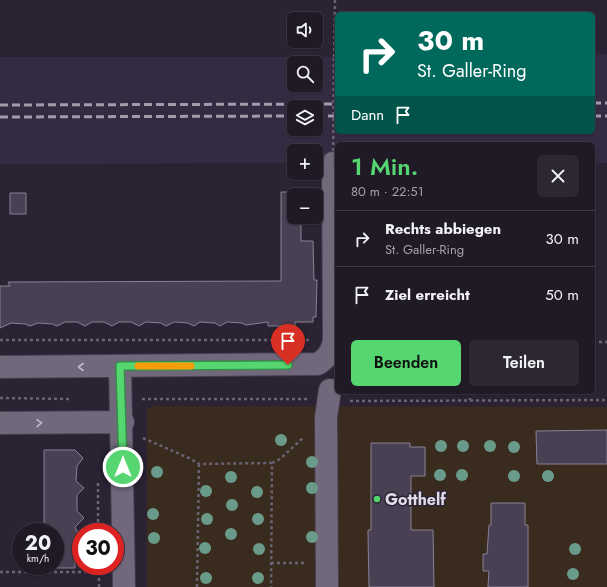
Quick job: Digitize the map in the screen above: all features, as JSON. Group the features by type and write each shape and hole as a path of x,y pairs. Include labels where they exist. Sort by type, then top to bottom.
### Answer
{"street":[{"path":"0,367 318,364 327,358 332,350 334,340 333,163"},
{"path":"120,366 132,399 122,422 124,579"},
{"path":"327,587 326,417 330,390"},
{"path":"0,423 122,422"}],"path":[{"path":"333,163 335,0"},
{"path":"0,340 308,340 312,344 318,364"},
{"path":"595,342 607,342"},
{"path":"132,399 313,399 330,390 336,399 342,401 607,400"},
{"path":"470,394 470,400"},
{"path":"0,398 76,399"},
{"path":"132,399 142,407"},
{"path":"143,431 143,438 199,464 272,462 280,459 326,417"},
{"path":"271,587 272,462"},
{"path":"198,587 199,464"},
{"path":"271,563 326,563"},
{"path":"0,572 72,572"},
{"path":"98,575 99,587"},
{"path":"109,575 124,579"}],"shaded area":[{"path":"607,54 607,163 595,163 595,142 335,142 335,163 323,163 323,144 287,144 287,163 0,164 0,57 287,57 287,92 323,92 323,57 335,57 335,134 595,134 595,55"},
{"name":"Gotthelf","path":"152,406 607,407 607,587 147,587 147,410"}],"building":[{"path":"281,192 287,192 287,224 301,224 301,241 313,241 314,280 317,280 316,317 313,317 313,322 295,322 295,326 268,326 268,322 246,325 242,323 227,322 220,326 215,323 200,322 194,326 188,323 174,322 166,326 161,323 146,322 139,326 131,322 119,322 112,326 104,322 92,322 85,326 77,322 65,322 57,326 38,323 30,326 11,323 0,328 0,286 10,286 8,282 281,281"},
{"path":"10,193 26,193 26,214 10,214"},
{"path":"607,430 607,464 537,464 536,431"},
{"path":"371,443 410,443 410,447 425,447 425,476 411,476 411,530 433,530 434,587 369,587 368,530 371,530"},
{"path":"44,450 75,450 83,458 77,466 76,481 84,488 77,495 77,511 84,518 79,523 72,523 72,568 64,568 64,523 44,523"},
{"path":"491,503 525,503 525,525 528,525 528,587 488,587 489,571 483,571 483,554 487,554 489,525 491,525"}],"railway":[{"path":"595,103 607,103"},
{"path":"0,105 335,104"},
{"path":"0,117 287,116"},
{"path":"323,116 335,116"},
{"path":"595,116 607,116"}],"slow traffic":[{"path":"138,366 191,366"}],"place":[{"name":"Gotthelf","path":"377,499"}],"route":[{"path":"123,467 120,366 288,365"}]}
